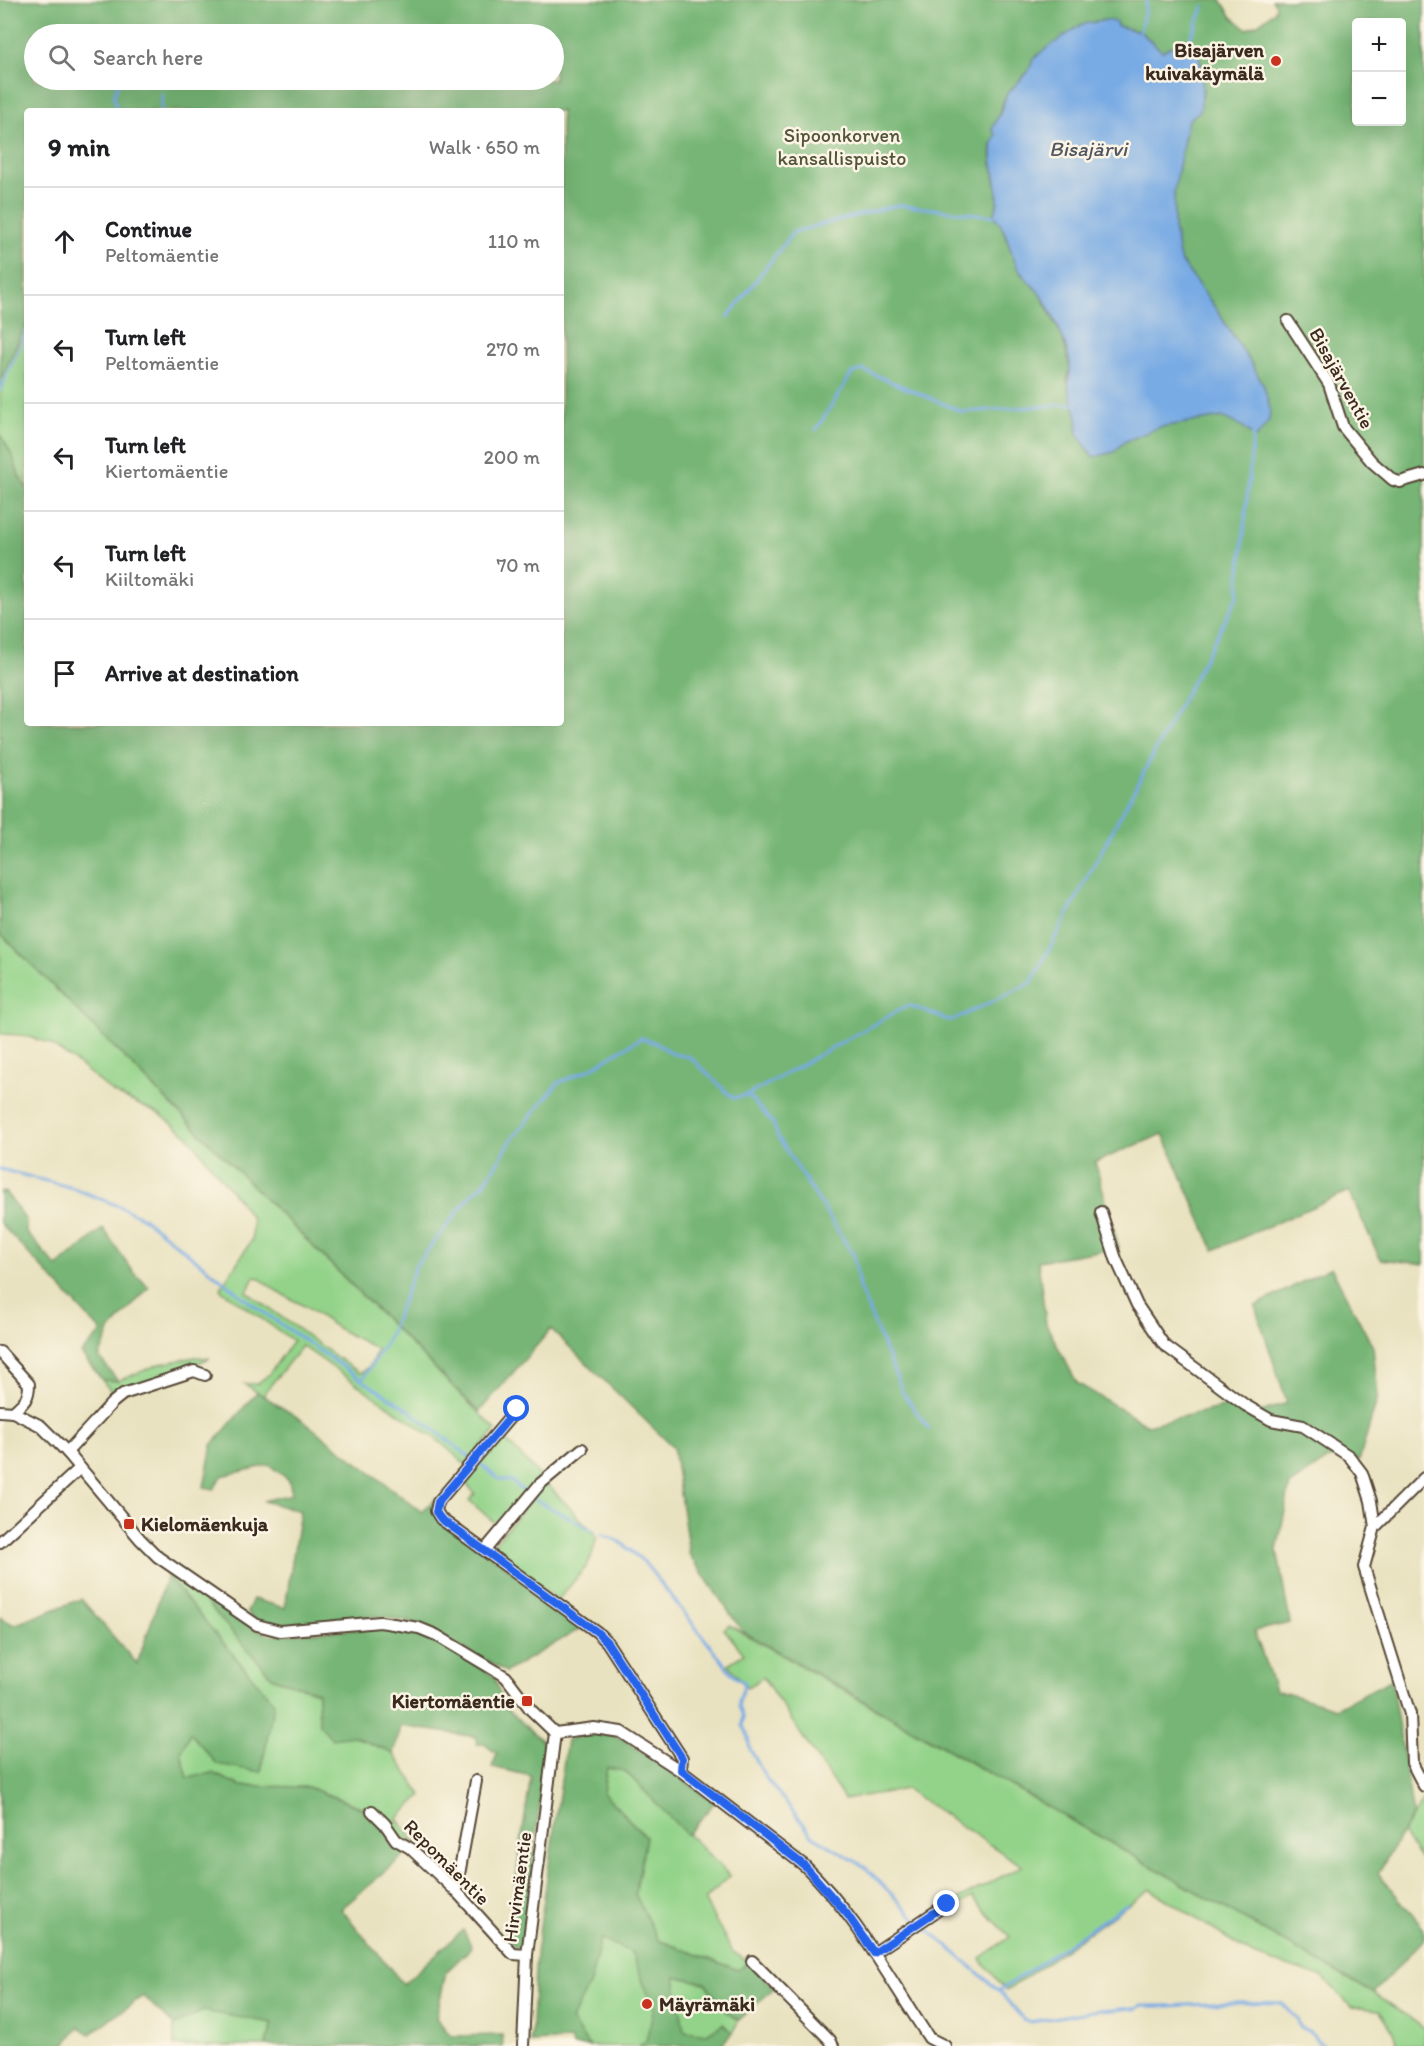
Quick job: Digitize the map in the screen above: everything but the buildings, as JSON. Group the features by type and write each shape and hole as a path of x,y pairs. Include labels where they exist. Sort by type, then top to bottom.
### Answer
{"street":[{"name":"Bisajärventie","path":"1288,321 1329,384 1343,427 1372,462 1394,480 1400,482 1424,475"},
{"path":"1101,1212 1116,1259 1137,1305 1164,1345 1245,1405 1271,1420 1303,1426 1348,1456 1362,1473 1371,1501 1375,1527 1364,1566 1410,1714 1412,1763 1424,1786"},
{"path":"0,1352 29,1384 29,1394 24,1403 13,1412"},
{"path":"66,1452 123,1394 194,1371 205,1375"},
{"path":"517,1409 438,1502 436,1512 441,1519 597,1632 607,1642 682,1758 681,1770"},
{"path":"0,1411 13,1412 41,1426 158,1557 257,1625 280,1631 380,1622 419,1628 436,1635 506,1677 531,1710 555,1733 594,1728 621,1732 681,1770 805,1866 847,1914 929,2038 945,2046"},
{"path":"485,1550 540,1484 582,1449"},
{"path":"0,1542 80,1468"},
{"path":"1375,1527 1424,1478"},
{"name":"Hirvimäentie","path":"523,2046 526,1955 555,1733"},
{"path":"456,1891 476,1781"},
{"name":"Repomäentie","path":"372,1811 396,1840 410,1848 456,1891 513,1954 526,1955"},
{"path":"874,1953 947,1904"},
{"path":"752,1961 830,2040 833,2046"}],"green space":[{"name":"Sipoonkorven kansallispuisto","path":"0,0 1221,0 1232,17 1247,29 1275,11 1276,5 1272,0 1424,0 1424,1264 1380,1259 1349,1191 1214,1250 1163,1134 1095,1162 1119,1248 1038,1261 1046,1324 1077,1383 1147,1425 1232,1405 1261,1412 1287,1403 1255,1306 1331,1267 1373,1347 1378,1396 1359,1461 1339,1452 1290,1485 1277,1550 1290,1623 1254,1631 1275,1690 1336,1708 1391,1680 1413,1815 1378,1873 1424,1929 1424,1939 1373,1993 742,1631 689,1554 673,1447 551,1329 479,1412 0,933 0,434 24,484 24,726 564,726 564,108 24,108 24,329 0,381","holes":["1107,20 1117,26 1141,32 1162,51 1169,47 1202,63 1203,96 1188,120 1174,192 1174,228 1180,260 1216,309 1264,386 1256,437 1242,426 1222,417 1160,427 1123,442 1114,452 1077,435 1078,415 1067,379 1070,368 1062,336 1037,288 1022,275 1000,222 994,216 997,195 991,154 996,135 994,127 1006,95 1028,72 1040,53 1095,21"]},
{"path":"24,329 24,484 0,434 0,381"},
{"path":"0,933 496,1430 466,1465 440,1442 302,1346 265,1392 264,1397 245,1384 258,1384 269,1374 293,1341 220,1289 252,1240 252,1219 188,1136 161,1115 114,1093 49,1043 22,1035 0,1034","holes":["254,1277 342,1331 377,1349 369,1366 360,1373 247,1292"]},
{"path":"0,1191 6,1193 26,1220 26,1232 57,1267 103,1228 134,1273 149,1287 111,1329 99,1357 118,1381 102,1380 81,1353 102,1332 0,1223"},
{"path":"195,1357 210,1358 115,1396 102,1380 118,1381 160,1364"},
{"path":"257,1392 302,1420 422,1512 435,1499 433,1512 585,1626 506,1672 419,1624 377,1616 285,1626 269,1625 255,1619 247,1612 253,1599 285,1608 300,1511 263,1501 292,1494 289,1480 269,1465 222,1476 214,1489 204,1487 212,1445"},
{"path":"501,1435 542,1478 499,1527 469,1500 475,1494 462,1478"},
{"path":"547,1484 597,1536 586,1567 558,1600 490,1549"},
{"path":"167,1576 191,1585 273,1678 318,1692 319,1724 354,1736 394,1754 422,1795 397,1819 418,1845 399,1836 372,1811 308,1787 241,1786 212,1773 188,1779 181,1753 190,1732 274,1703"},
{"path":"167,1576 274,1703 261,1772 217,1764 190,1733 181,1753 188,1778 212,1773 241,1786 308,1787 371,1812 408,1852 341,1909 403,1984 463,1930 472,1947 446,1972 436,2018 451,2036 502,2035 503,2046 268,2046 266,2044 273,2023 203,2011 174,2025 143,1996 90,2034 79,2027 63,2046 0,2046 0,1617 14,1625 81,1599 137,1664"},
{"path":"191,1585 255,1629 272,1635 380,1628 424,1635 458,1651 494,1677 504,1706 541,1740 546,1750 523,1947 515,1947 507,1938 531,1776 492,1767 497,1754 484,1744 477,1744 477,1737 401,1726 394,1754 354,1736 332,1739 319,1724 318,1692 273,1678"},
{"path":"729,1625 1373,1993 1424,2028 1424,2046 1397,2044 1393,2031 1379,2010 1351,2007 1324,1978 1253,1955 1150,1889 1006,1991 980,1958 1010,1937 972,1897 962,1904 957,1900 1022,1866 906,1789 844,1799 763,1677 747,1688 728,1664 744,1654 724,1629"},
{"path":"591,1733 621,1738 715,1802 687,1835 625,1771 607,1768 603,1793 646,1837 635,1894 658,1940 738,1970 749,1962 774,1988 739,2020 727,2013 705,1983 675,1976 684,2031 707,2034 723,2024 732,2033 720,2046 639,2046 646,2041 654,2009 631,1952 601,1939 590,1983 571,2020 589,2046 573,2046 570,2040 531,2042 536,1954 567,1740"},
{"path":"607,1767 625,1771 730,1876 704,1900 733,1952 749,1962 739,1970 658,1940 635,1894 646,1837 603,1793"},
{"path":"1424,1800 1424,1864 1402,1833"},
{"path":"600,1939 631,1952 654,2009 646,2041 639,2046 589,2046 571,2021 590,1983"},
{"path":"674,1976 705,1983 727,2013 739,2020 732,2033 723,2024 707,2034 684,2031"},
{"path":"203,2011 273,2023 266,2044 268,2046 174,2046 174,2025"}],"water":[{"name":"Bisajärvi","path":"1107,20 1116,22 1117,26 1140,32 1162,51 1183,43 1197,47 1202,79 1200,111 1188,120 1174,192 1174,228 1180,260 1216,309 1264,386 1270,409 1269,421 1256,438 1242,426 1222,417 1160,427 1124,442 1114,452 1094,457 1077,435 1077,417 1068,387 1069,360 1060,332 1043,298 1020,271 1002,227 994,216 998,195 992,154 996,135 992,129 1006,95 1028,72 1033,60 1040,53 1082,24"}],"waterway":[{"path":"1140,32 1147,0"},
{"path":"1189,41 1204,6"},
{"path":"116,90 114,97 116,108"},
{"path":"161,108 162,95"},
{"path":"728,317 793,232 898,205 994,216"},
{"path":"0,390 24,337"},
{"path":"816,430 852,373 863,370 963,412 1074,404"},
{"path":"362,1380 389,1337 416,1265 470,1196 484,1184 512,1139 558,1083 588,1070 641,1038 656,1043 673,1054 690,1057 733,1098 748,1095 908,1005 951,1021 1031,983 1238,596 1253,435"},
{"path":"748,1095 773,1123 778,1137 854,1256 859,1287 903,1393 929,1429"},
{"path":"0,1169 73,1188 143,1218 256,1307 408,1409 471,1458"},
{"path":"480,1464 499,1479 511,1481 526,1493"},
{"path":"534,1499 594,1531"},
{"path":"602,1534 620,1542 644,1562 734,1676 745,1683 739,1707 743,1716 742,1726 747,1733 750,1749 766,1778 813,1836 865,1867 917,1920"},
{"path":"999,1991 1127,1904"},
{"path":"922,1924 999,1991 1023,2019 1031,2022 1099,2010 1136,2009 1141,2006 1282,2003 1297,2019 1300,2027 1308,2031 1324,2046"}],"place":[{"name":"Bisajärven kuivakäymälä","path":"1276,61"},
{"name":"Kielomäenkuja","path":"129,1524"},
{"name":"Kiertomäentie","path":"527,1701"},
{"name":"Mäyrämäki","path":"647,2004"}],"route":[{"path":"517,1409 438,1502 436,1512 441,1519 597,1632 607,1642 682,1758 681,1770 805,1866 847,1914 874,1953 947,1904"}]}
